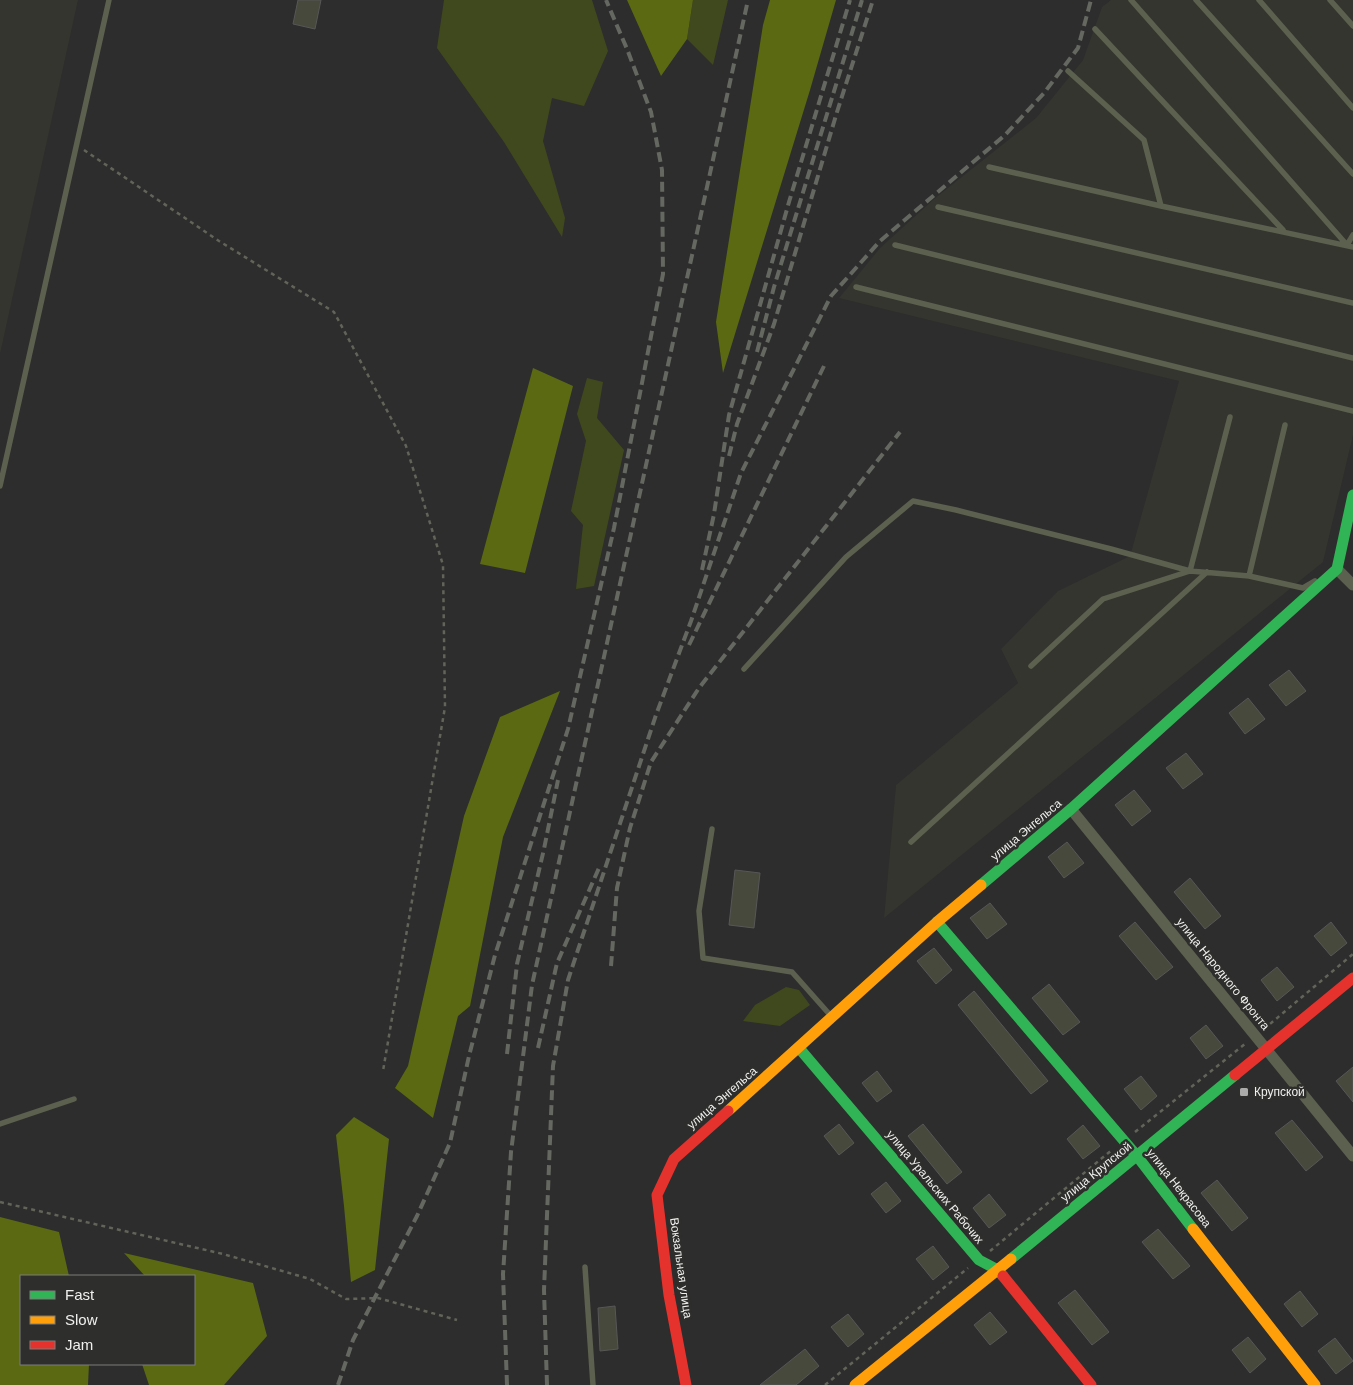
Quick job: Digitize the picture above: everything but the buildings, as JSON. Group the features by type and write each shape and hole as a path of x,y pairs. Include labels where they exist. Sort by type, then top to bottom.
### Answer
{"street":[{"path":"1353,495 1337,569 1353,585"},
{"name":"улица Энгельса","path":"674,1159 937,922 1071,809 1337,569"},
{"name":"улица Народного Фронта","path":"1071,809 1353,1156"},
{"name":"улица Некрасова","path":"937,922 1137,1156 1316,1385"},
{"name":"улица Крупской","path":"855,1385 1353,978"},
{"name":"улица Уральских Рабочих","path":"799,1048 979,1260 998,1270 1092,1385"},
{"name":"Вокзальная улица","path":"674,1159 657,1195 669,1295 686,1385"}],"lane":[{"path":"0,486 109,0"},
{"path":"1131,0 1350,246"},
{"path":"1196,0 1353,174"},
{"path":"1259,0 1353,108"},
{"path":"1330,0 1353,26"},
{"path":"1095,29 1283,231"},
{"path":"1068,71 1144,140 1161,206"},
{"path":"989,167 1350,246"},
{"path":"938,207 1353,303"},
{"path":"1350,246 1353,235"},
{"path":"895,245 1353,358"},
{"path":"856,286 1353,411"},
{"path":"1190,571 1230,416"},
{"path":"1249,576 1285,425"},
{"path":"744,669 846,558 913,501 1111,549 1190,571 1249,576 1303,588 1337,569"},
{"path":"1031,666 1103,598 1190,571"},
{"path":"911,842 1207,572"},
{"path":"712,829 699,910 703,958 792,972 832,1018"},
{"path":"0,1124 74,1099"},
{"path":"585,1267 593,1385"}],"path":[{"path":"77,145 219,241 334,312 406,446 443,565 445,707 383,1071"},
{"path":"825,1385 1123,1141 1256,1036 1353,954"},
{"path":"0,1202 224,1254 310,1279 346,1299 378,1298 457,1320"}],"shaded area":[{"path":"0,0 78,0 0,354"},
{"path":"1111,0 1353,0 1353,435 1323,562 884,918 896,785 1018,683 1001,649 1058,591 1130,556 1179,381 839,298 880,248 934,199 1036,118 1083,60 1102,7"}],"green space":[{"path":"444,0 592,0 608,51 584,106 552,98 543,141 565,218 562,237 504,142 437,48"},
{"path":"627,0 693,0 687,39 661,76"},
{"path":"693,0 728,0 713,65 687,39"},
{"path":"770,0 836,0 723,373 716,322 763,25"},
{"path":"533,368 573,386 525,573 480,564"},
{"path":"587,378 603,382 597,418 624,450 594,586 576,589 583,525 571,511 586,441 577,414"},
{"path":"560,691 503,837 470,1006 458,1016 433,1118 395,1088 408,1066 464,816 500,717"},
{"path":"786,987 799,990 810,1005 780,1026 743,1021 755,1005"},
{"path":"354,1117 389,1139 375,1270 351,1282 336,1135"},
{"path":"0,1217 59,1232 69,1275 20,1275 20,1365 89,1365 88,1385 0,1385"},
{"path":"124,1253 253,1283 267,1336 224,1385 149,1385 142,1365 195,1365 195,1275 144,1275"}],"railway":[{"path":"338,1385 353,1340 417,1216 450,1143 469,1056 495,955 568,729 614,528 663,274 662,170 651,112 606,0"},
{"path":"507,1385 503,1274 511,1152 532,985 748,0"},
{"path":"702,570 714,514 729,415 789,202 850,0"},
{"path":"757,352 774,287 862,0"},
{"path":"729,456 737,424 774,324 837,112 873,0"},
{"path":"547,1385 544,1290 553,1066 568,980 656,715 691,621 741,473 831,296 880,241 1005,135 1044,93 1078,48 1091,0"},
{"path":"689,645 824,366"},
{"path":"611,966 617,888 630,828 651,762 699,688 900,432"},
{"path":"507,1054 517,964 558,780"},
{"path":"538,1048 557,963 599,868"}],"traffic: fast":[{"path":"981,885 1071,809 1337,569 1353,495"},
{"path":"937,922 1137,1156 1193,1229"},
{"path":"799,1048 979,1260 998,1270 1003,1276"},
{"path":"1011,1259 1235,1075"}],"traffic: slow":[{"path":"728,1111 937,922 981,885"},
{"path":"1193,1229 1315,1385"},
{"path":"855,1385 1011,1259"}],"traffic: jam":[{"path":"1235,1075 1353,978"},
{"path":"686,1385 669,1295 657,1195 674,1159 728,1111"},
{"path":"1003,1276 1091,1385"}],"place":[{"name":"Крупской","path":"1244,1092"}]}
